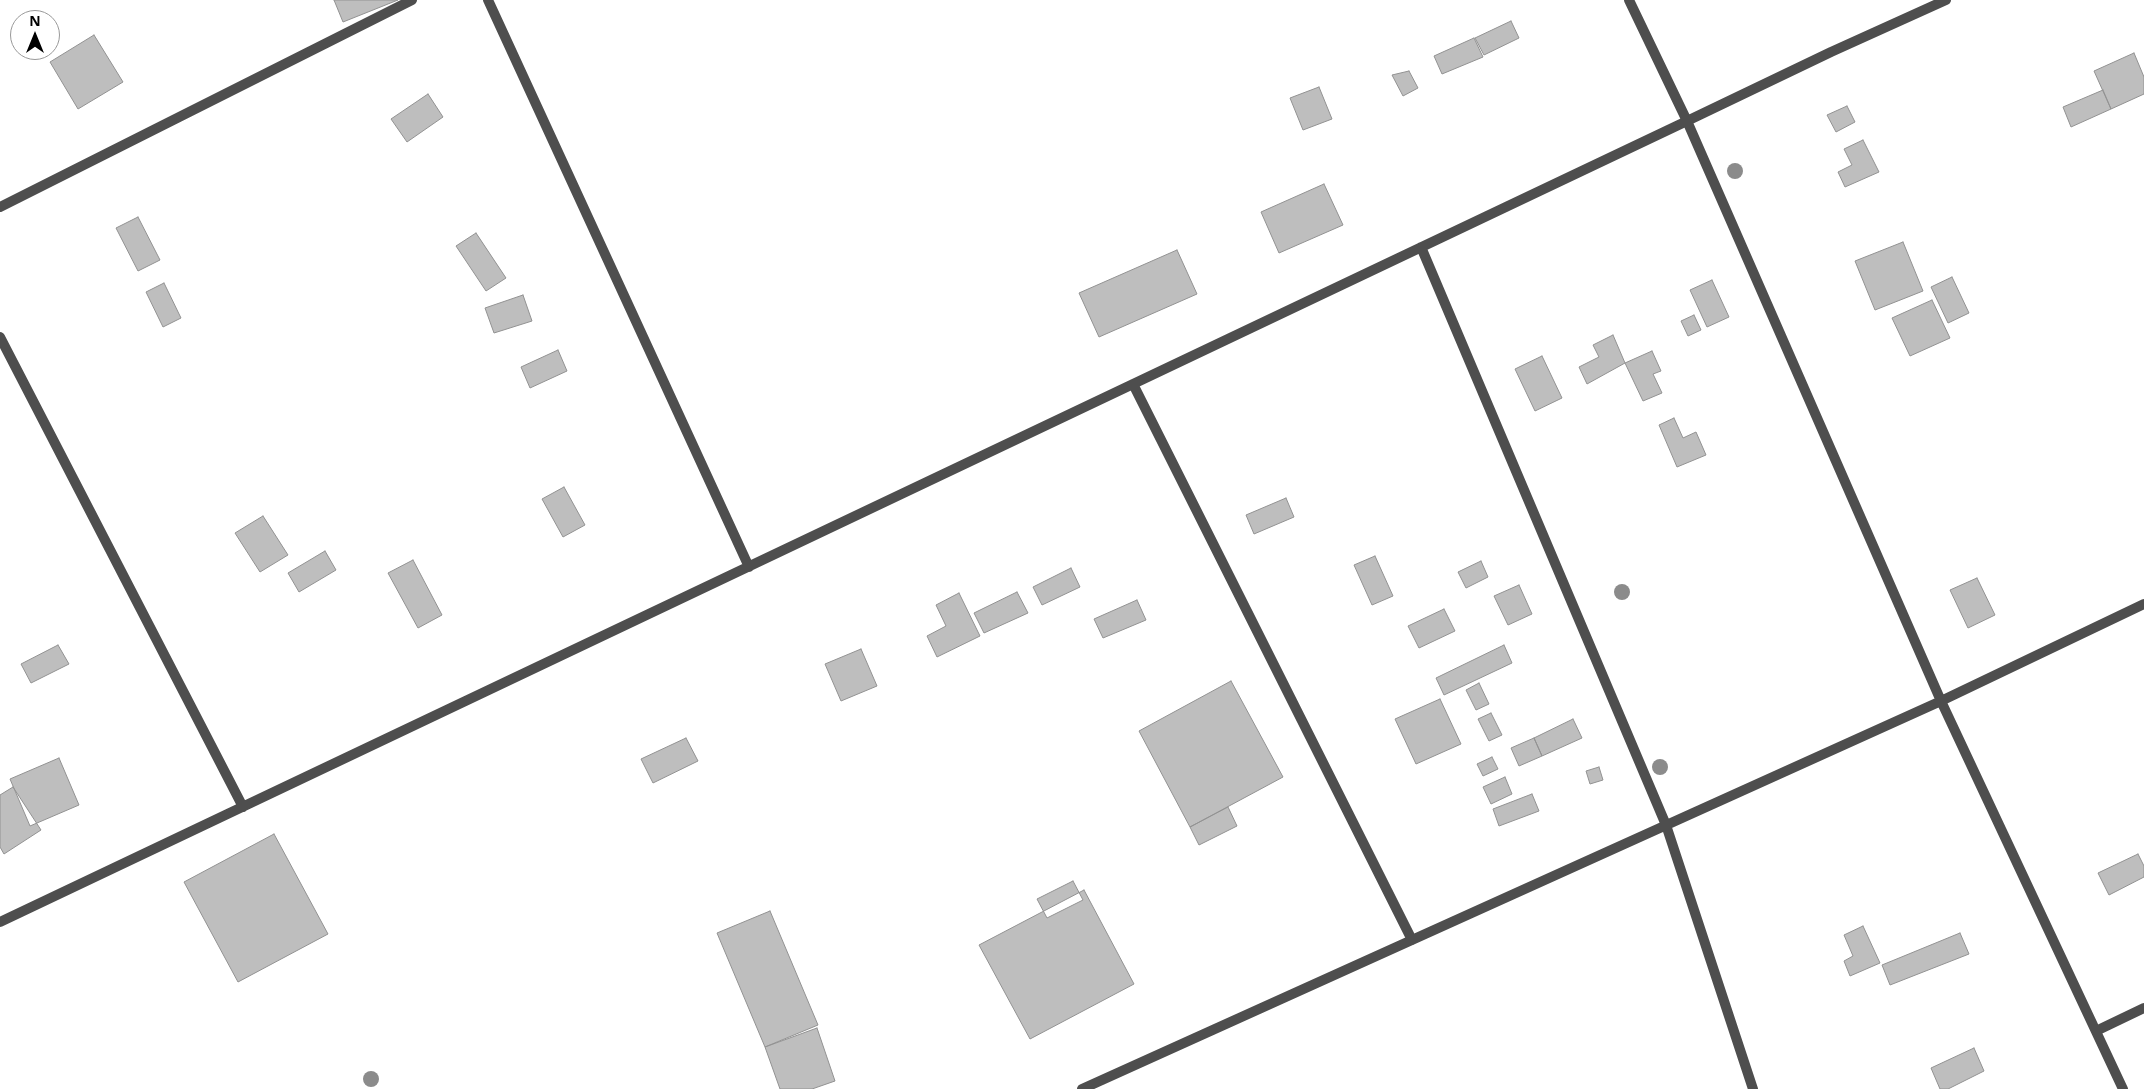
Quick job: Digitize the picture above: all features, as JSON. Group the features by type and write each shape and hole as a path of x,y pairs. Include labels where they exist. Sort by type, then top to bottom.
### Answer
{"street":[{"path":"0,207 412,0"},
{"path":"488,0 749,567"},
{"path":"1629,0 1686,121 1941,701 2123,1089"},
{"path":"0,922 1831,52 1946,0"},
{"path":"1421,247 1666,825 1752,1089"},
{"path":"0,337 243,807"},
{"path":"1133,384 1412,940"},
{"path":"1082,1089 1941,701 2144,604"},
{"path":"2096,1031 2144,1008"}],"building":[{"path":"334,0 398,0 343,22"},
{"path":"1511,21 1519,38 1484,55 1475,38"},
{"path":"94,35 123,82 78,109 50,62 60,60 60,56"},
{"path":"1474,38 1483,57 1442,74 1434,56"},
{"path":"2134,53 2144,77 2144,94 2111,109 2094,71"},
{"path":"1409,71 1418,88 1403,96 1392,75"},
{"path":"1319,87 1332,119 1303,130 1290,98"},
{"path":"2103,90 2111,109 2071,127 2063,107"},
{"path":"428,94 443,117 407,142 391,119"},
{"path":"1847,106 1855,122 1836,132 1827,115"},
{"path":"1863,140 1879,172 1845,187 1838,172 1852,165 1844,149"},
{"path":"1324,184 1343,225 1279,253 1261,212"},
{"path":"138,217 160,260 138,271 116,228"},
{"path":"476,233 506,278 486,291 456,246"},
{"path":"1903,242 1923,291 1875,310 1855,261"},
{"path":"1177,250 1197,294 1099,337 1079,293"},
{"path":"1952,277 1969,313 1948,323 1931,287"},
{"path":"1712,280 1729,317 1707,327 1690,290"},
{"path":"164,283 181,318 163,327 146,292"},
{"path":"523,295 532,321 494,333 485,308"},
{"path":"1932,300 1950,338 1910,356 1892,318"},
{"path":"1694,315 1701,330 1688,336 1681,321"},
{"path":"1613,335 1625,363 1587,384 1579,367 1599,357 1593,345"},
{"path":"558,350 567,371 530,388 521,367"},
{"path":"1652,351 1661,371 1653,374 1662,393 1643,401 1625,363"},
{"path":"1542,356 1562,398 1535,411 1515,369"},
{"path":"1674,418 1683,438 1696,432 1706,455 1677,467 1659,425"},
{"path":"564,487 585,525 563,537 542,499"},
{"path":"1286,498 1294,517 1254,534 1246,515"},
{"path":"263,516 288,555 260,572 235,533"},
{"path":"325,551 336,570 299,592 288,573"},
{"path":"1375,556 1393,596 1372,605 1354,565"},
{"path":"413,560 442,615 418,628 388,573"},
{"path":"1481,561 1488,577 1466,588 1458,572"},
{"path":"1071,568 1080,587 1042,605 1033,587"},
{"path":"1977,578 1995,615 1968,628 1950,590"},
{"path":"1519,585 1532,614 1508,625 1494,596"},
{"path":"1017,592 1028,613 984,633 974,613"},
{"path":"959,593 980,636 937,657 927,636 946,626 936,605"},
{"path":"1137,600 1146,620 1103,638 1094,619"},
{"path":"1444,609 1455,631 1419,648 1408,626"},
{"path":"58,645 69,664 31,683 21,664"},
{"path":"1504,645 1512,663 1444,695 1436,678"},
{"path":"861,649 877,686 841,701 825,664"},
{"path":"1231,681 1283,777 1190,827 1139,731"},
{"path":"1479,683 1489,704 1476,710 1466,690"},
{"path":"1440,699 1461,744 1416,764 1395,719"},
{"path":"1491,713 1502,735 1489,741 1478,719"},
{"path":"1573,719 1582,738 1542,756 1534,738"},
{"path":"686,738 698,761 653,783 641,759"},
{"path":"1534,738 1542,756 1519,766 1511,748"},
{"path":"1492,757 1498,769 1483,776 1477,764"},
{"path":"59,758 79,805 30,826 10,779"},
{"path":"1599,767 1603,780 1590,784 1586,771"},
{"path":"1505,777 1512,794 1491,804 1483,787"},
{"path":"13,787 41,830 4,854 0,847 0,795"},
{"path":"1532,794 1539,811 1499,826 1493,809"},
{"path":"1228,807 1237,826 1199,845 1190,827"},
{"path":"274,834 328,934 238,982 184,882"},
{"path":"2138,854 2144,866 2144,877 2109,895 2098,873"},
{"path":"1073,881 1083,900 1047,918 1037,899"},
{"path":"1084,890 1134,984 1030,1039 979,945"},
{"path":"770,911 818,1025 765,1047 717,933"},
{"path":"1863,926 1880,963 1850,976 1844,961 1853,956 1844,935"},
{"path":"1960,933 1969,954 1890,985 1882,965"},
{"path":"817,1028 835,1081 812,1089 780,1089 765,1047"},
{"path":"1974,1048 1984,1071 1948,1089 1940,1089 1931,1068"}]}
